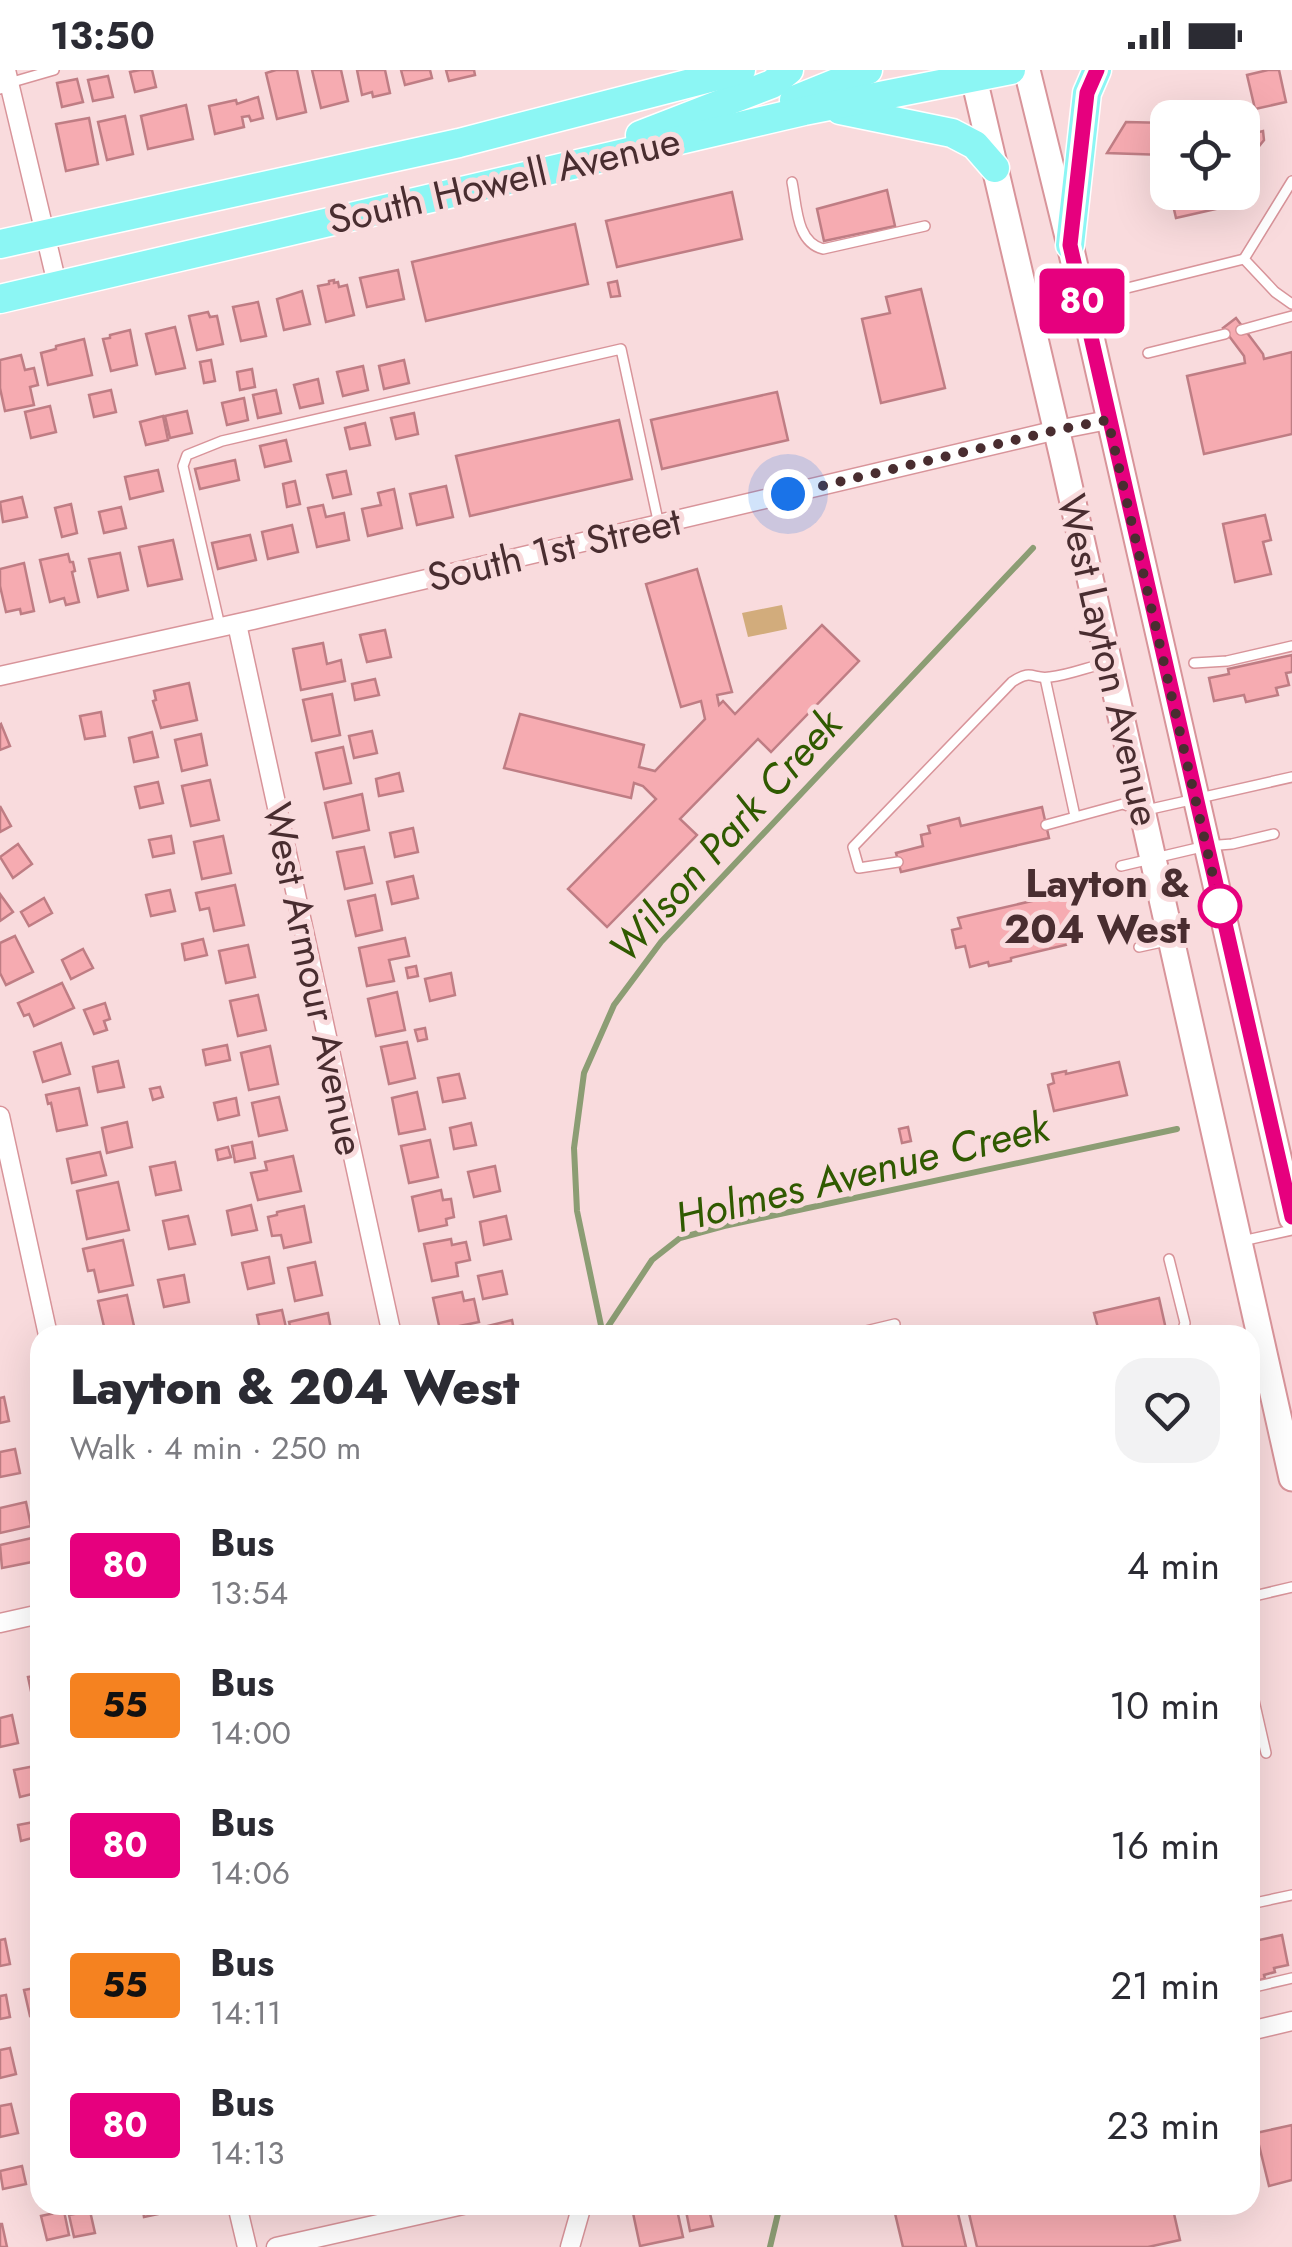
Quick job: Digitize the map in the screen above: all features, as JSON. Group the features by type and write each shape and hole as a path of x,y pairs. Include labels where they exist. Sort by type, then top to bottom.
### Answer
{"main road":[{"name":"South Howell Avenue","path":"0,244 459,143 740,70"},
{"path":"569,166 772,84 789,70"},
{"path":"718,131 868,70"},
{"name":"South Howell Avenue","path":"0,299 718,131 973,74 1010,70"},
{"name":"West Layton Avenue","path":"1027,70 1292,1218"},
{"path":"1070,245 1087,93 1097,70"},
{"name":"West Layton Avenue","path":"973,74 1258,1325"},
{"path":"824,107 952,133 975,146 994,168"},
{"path":"459,143 469,188"},
{"name":"West Layton Avenue","path":"1260,1336 1292,1478"}],"street":[{"path":"5,80 57,284"},
{"name":"South 1st Street","path":"0,676 1108,420"},
{"name":"West Armour Avenue","path":"228,625 390,1325"},
{"path":"0,1116 46,1325"},
{"path":"0,1623 30,1616"},
{"path":"1260,2028 1292,2021"},
{"path":"239,2215 246,2247"},
{"path":"276,2247 418,2215"},
{"path":"570,2247 579,2215"}],"lane":[{"path":"5,80 54,70"},
{"path":"1082,300 1244,260 1292,181"},
{"path":"792,182 804,236 811,246 823,249 925,226"},
{"path":"1244,260 1274,292 1292,304"},
{"path":"1240,330 1292,316"},
{"path":"1148,353 1225,334"},
{"path":"228,625 183,466 187,455 222,441 622,349 659,525"},
{"path":"1194,662 1227,660 1292,646"},
{"path":"898,862 859,868 853,847 1012,682 1023,674 1045,678 1109,662"},
{"path":"1045,678 1075,816"},
{"path":"1046,825 1123,804 1142,812 1292,777"},
{"path":"1121,866 1274,834"},
{"path":"1140,947 1171,940"},
{"path":"1239,1242 1292,1230"},
{"path":"1169,1258 1185,1325"},
{"path":"890,1325 894,1324"},
{"path":"1260,1595 1292,1587"},
{"path":"1260,1727 1266,1753"},
{"path":"1260,1902 1292,1895"},
{"path":"1260,1986 1292,1978"}],"shaded area":[{"path":"782,605 787,629 748,637 742,613"}],"building":[{"path":"152,70 156,87 135,92 130,72"},
{"path":"297,70 306,112 277,119 266,73"},
{"path":"312,70 341,70 348,101 321,108"},
{"path":"357,70 385,70 390,93 362,95"},
{"path":"401,70 430,70 432,78 405,85"},
{"path":"446,70 474,70 475,75 449,81"},
{"path":"1279,70 1286,102 1260,108 1260,100 1253,100 1247,75"},
{"path":"108,76 113,97 93,101 88,80"},
{"path":"77,79 83,102 62,107 57,83"},
{"path":"258,97 263,118 251,121 249,116 242,117 244,127 215,134 209,106 236,100 237,104"},
{"path":"186,105 193,139 148,149 141,116"},
{"path":"125,116 133,154 107,160 98,122"},
{"path":"89,118 98,164 66,171 56,124"},
{"path":"1126,122 1150,123 1150,154 1107,153"},
{"path":"887,190 895,226 824,241 817,209"},
{"path":"732,192 742,239 617,267 606,221"},
{"path":"1174,210 1211,210 1176,218"},
{"path":"575,224 588,284 426,321 412,262"},
{"path":"398,270 404,299 367,307 360,278"},
{"path":"334,280 339,287 347,285 354,315 326,322 318,286"},
{"path":"617,281 620,296 611,297 608,283"},
{"path":"921,289 945,388 881,403 862,319 890,313 886,297"},
{"path":"302,291 310,324 284,330 277,299"},
{"path":"258,302 266,336 241,341 233,307"},
{"path":"208,312 210,317 217,316 223,344 197,350 189,316"},
{"path":"1236,318 1264,359 1292,352 1292,434 1204,454 1187,376 1245,363 1223,328"},
{"path":"175,327 185,368 156,374 146,334"},
{"path":"130,330 137,365 111,371 103,339"},
{"path":"84,339 92,375 48,385 41,353"},
{"path":"21,355 25,370 34,368 38,385 30,387 34,405 5,411 0,360"},
{"path":"211,360 215,381 204,383 200,362"},
{"path":"404,360 409,383 384,389 379,366"},
{"path":"363,366 368,390 343,396 337,372"},
{"path":"252,369 255,387 240,390 237,372"},
{"path":"318,379 323,403 300,408 294,385"},
{"path":"111,390 116,412 94,417 89,395"},
{"path":"276,390 281,413 258,418 253,395"},
{"path":"777,392 788,440 662,469 651,420"},
{"path":"244,398 248,420 227,425 222,403"},
{"path":"50,406 56,432 31,438 25,412"},
{"path":"187,411 192,433 170,438 165,416"},
{"path":"414,413 418,434 396,439 391,418"},
{"path":"163,416 168,440 146,445 140,422"},
{"path":"619,420 632,479 470,516 456,456"},
{"path":"365,423 370,445 350,449 345,428"},
{"path":"286,440 291,461 265,467 260,446"},
{"path":"235,460 239,480 200,489 195,469"},
{"path":"158,470 163,491 130,499 125,477"},
{"path":"346,471 351,494 333,498 327,475"},
{"path":"295,481 300,504 287,507 283,484"},
{"path":"446,486 453,517 417,525 410,494"},
{"path":"394,489 402,528 368,536 362,509 381,505 378,493"},
{"path":"22,497 27,517 3,522 0,502"},
{"path":"71,504 77,533 62,537 55,508"},
{"path":"323,505 326,517 344,513 349,540 317,547 308,508"},
{"path":"121,507 126,528 104,533 99,512"},
{"path":"1265,515 1271,540 1263,542 1271,574 1235,582 1223,524"},
{"path":"292,525 298,552 268,559 262,532"},
{"path":"250,535 256,560 218,569 212,543"},
{"path":"173,540 182,579 148,586 139,547"},
{"path":"120,553 128,590 98,597 89,559"},
{"path":"68,554 73,562 79,602 66,605 64,598 50,602 40,560"},
{"path":"24,563 34,611 6,612 0,569"},
{"path":"697,569 732,692 717,695 719,705 723,701 735,714 822,625 859,661 771,752 758,739 680,819 697,835 607,927 568,889 656,799 634,783 631,798 504,768 520,714 644,745 639,767 655,771 705,719 701,701 681,707 646,584"},
{"path":"385,630 391,657 367,662 360,635"},
{"path":"323,643 327,664 341,660 345,681 301,690 293,649"},
{"path":"1292,655 1292,672 1286,673 1289,685 1276,688 1278,695 1246,702 1244,695 1214,701 1209,678 1229,674 1228,669"},
{"path":"375,679 379,695 355,700 352,684"},
{"path":"189,683 197,720 161,728 154,691"},
{"path":"332,694 340,735 312,741 303,700"},
{"path":"101,712 105,736 85,739 80,716"},
{"path":"0,725 10,746 0,750"},
{"path":"372,731 377,753 354,758 349,736"},
{"path":"152,732 158,757 134,762 129,738"},
{"path":"201,734 207,765 182,771 175,740"},
{"path":"343,747 351,783 324,789 316,753"},
{"path":"399,773 403,791 379,796 376,779"},
{"path":"210,780 219,820 191,826 182,786"},
{"path":"158,782 163,803 140,808 135,787"},
{"path":"362,794 369,830 333,838 325,803"},
{"path":"0,806 11,826 0,832"},
{"path":"1042,807 1049,838 901,872 896,853 923,846 921,835 930,833 928,826 959,818 961,826"},
{"path":"413,828 418,852 395,857 390,833"},
{"path":"171,836 174,853 153,857 149,840"},
{"path":"223,836 231,873 202,879 194,842"},
{"path":"18,844 32,864 13,878 0,857"},
{"path":"364,847 372,883 345,889 337,852"},
{"path":"413,876 418,898 392,904 387,882"},
{"path":"235,885 244,925 214,931 209,908 200,910 196,893"},
{"path":"170,890 175,911 151,916 146,895"},
{"path":"1071,892 1082,941 989,966 988,962 970,967 965,946 956,948 952,930 961,928 958,918"},
{"path":"0,894 13,912 0,921"},
{"path":"375,895 382,930 356,936 348,901"},
{"path":"44,898 52,913 29,926 21,912"},
{"path":"15,936 33,972 6,985 0,973 0,943"},
{"path":"405,938 409,956 389,960 394,981 367,986 359,948"},
{"path":"203,939 207,955 185,960 182,944"},
{"path":"248,945 255,977 226,983 219,951"},
{"path":"83,949 93,968 71,979 62,960"},
{"path":"416,966 418,976 408,978 406,968"},
{"path":"451,973 455,995 430,1001 425,979"},
{"path":"62,983 74,1008 34,1026 18,1003"},
{"path":"397,992 405,1030 376,1036 368,999"},
{"path":"258,995 266,1030 238,1036 230,1001"},
{"path":"105,1003 110,1019 104,1021 107,1030 94,1034 84,1010"},
{"path":"425,1028 427,1039 418,1041 415,1030"},
{"path":"407,1042 415,1078 389,1084 381,1047"},
{"path":"61,1043 70,1074 43,1082 34,1052"},
{"path":"227,1045 230,1060 206,1065 203,1050"},
{"path":"270,1046 278,1084 249,1090 241,1053"},
{"path":"118,1061 124,1087 98,1092 93,1067"},
{"path":"1119,1062 1127,1095 1054,1111 1048,1085 1054,1083 1052,1074"},
{"path":"459,1074 465,1098 443,1102 438,1078"},
{"path":"160,1087 163,1097 153,1100 150,1089"},
{"path":"79,1088 87,1125 57,1131 46,1095"},
{"path":"417,1092 425,1129 399,1134 392,1098"},
{"path":"279,1097 287,1130 259,1136 252,1103"},
{"path":"236,1098 239,1115 218,1120 214,1103"},
{"path":"127,1122 132,1147 107,1153 102,1128"},
{"path":"471,1123 476,1145 454,1149 450,1128"},
{"path":"908,1127 911,1141 902,1143 899,1129"},
{"path":"430,1140 438,1177 409,1183 401,1146"},
{"path":"252,1142 255,1158 235,1162 232,1146"},
{"path":"228,1147 231,1157 218,1160 216,1150"},
{"path":"100,1152 106,1175 72,1183 67,1159"},
{"path":"293,1156 301,1191 258,1200 251,1173 267,1170 265,1162"},
{"path":"175,1162 181,1190 156,1195 150,1167"},
{"path":"495,1166 500,1191 474,1197 468,1172"},
{"path":"118,1182 129,1230 87,1239 77,1191"},
{"path":"441,1190 443,1200 451,1199 454,1217 446,1219 447,1225 419,1231 412,1197"},
{"path":"251,1205 257,1230 232,1235 227,1211"},
{"path":"304,1206 311,1242 284,1248 281,1235 272,1236 268,1217"},
{"path":"188,1216 195,1244 169,1249 163,1221"},
{"path":"506,1216 511,1239 484,1245 480,1222"},
{"path":"451,1239 452,1245 466,1242 470,1260 456,1263 458,1276 432,1281 424,1244"},
{"path":"123,1240 133,1285 99,1292 83,1249"},
{"path":"269,1257 274,1283 248,1289 242,1263"},
{"path":"315,1262 322,1295 295,1301 288,1268"},
{"path":"502,1271 507,1294 483,1299 478,1276"},
{"path":"184,1275 189,1302 164,1307 158,1280"},
{"path":"462,1292 464,1301 474,1299 479,1322 439,1325 433,1298"},
{"path":"127,1295 134,1325 104,1325 98,1301"},
{"path":"1159,1298 1165,1325 1097,1325 1094,1313"},
{"path":"282,1310 285,1325 259,1325 257,1315"},
{"path":"328,1313 330,1325 290,1325 289,1322"},
{"path":"4,1397 9,1421 0,1423 0,1398"},
{"path":"15,1449 20,1473 0,1477 0,1452"},
{"path":"26,1502 30,1526 0,1533 0,1508"},
{"path":"30,1538 30,1562 2,1568 0,1545"},
{"path":"12,1715 18,1743 0,1747 0,1718"},
{"path":"30,1767 30,1794 20,1797 14,1770"},
{"path":"30,1823 30,1839 21,1841 18,1825"},
{"path":"1282,1935 1288,1965 1274,1968 1275,1972 1260,1980 1260,1940"},
{"path":"5,1939 10,1964 0,1966 0,1940"},
{"path":"30,1989 30,2016 24,1990"},
{"path":"6,1995 10,2017 0,2019 0,1996"},
{"path":"10,2048 16,2074 0,2078 0,2050"},
{"path":"11,2104 18,2133 0,2137 0,2106"},
{"path":"1292,2125 1292,2180 1269,2186 1260,2132"},
{"path":"22,2166 26,2184 3,2189 0,2171"},
{"path":"65,2215 69,2235 47,2240 41,2216"},
{"path":"69,2215 91,2215 95,2233 74,2237"},
{"path":"633,2215 678,2215 683,2237 640,2246"},
{"path":"687,2215 710,2215 713,2226 690,2231"},
{"path":"895,2215 958,2215 966,2247 903,2247"},
{"path":"969,2215 1174,2215 1180,2240 1148,2247 977,2247"},
{"path":"2,2224 7,2247 0,2247"}],"waterway":[{"name":"Wilson Park Creek","path":"601,1325 577,1211 574,1148 584,1073 614,1005 661,942 1033,548"},
{"name":"Holmes Avenue Creek","path":"609,1325 652,1260 680,1238 1177,1129"},
{"name":"Wilson Park Creek","path":"770,2247 778,2215"}],"bus line":[{"name":"80","path":"1097,70 1087,93 1070,245 1292,1217"}],"place":[{"name":"Layton & 204 West","path":"1220,906"}],"route":[{"path":"788,494 1108,420 1220,906"}]}
